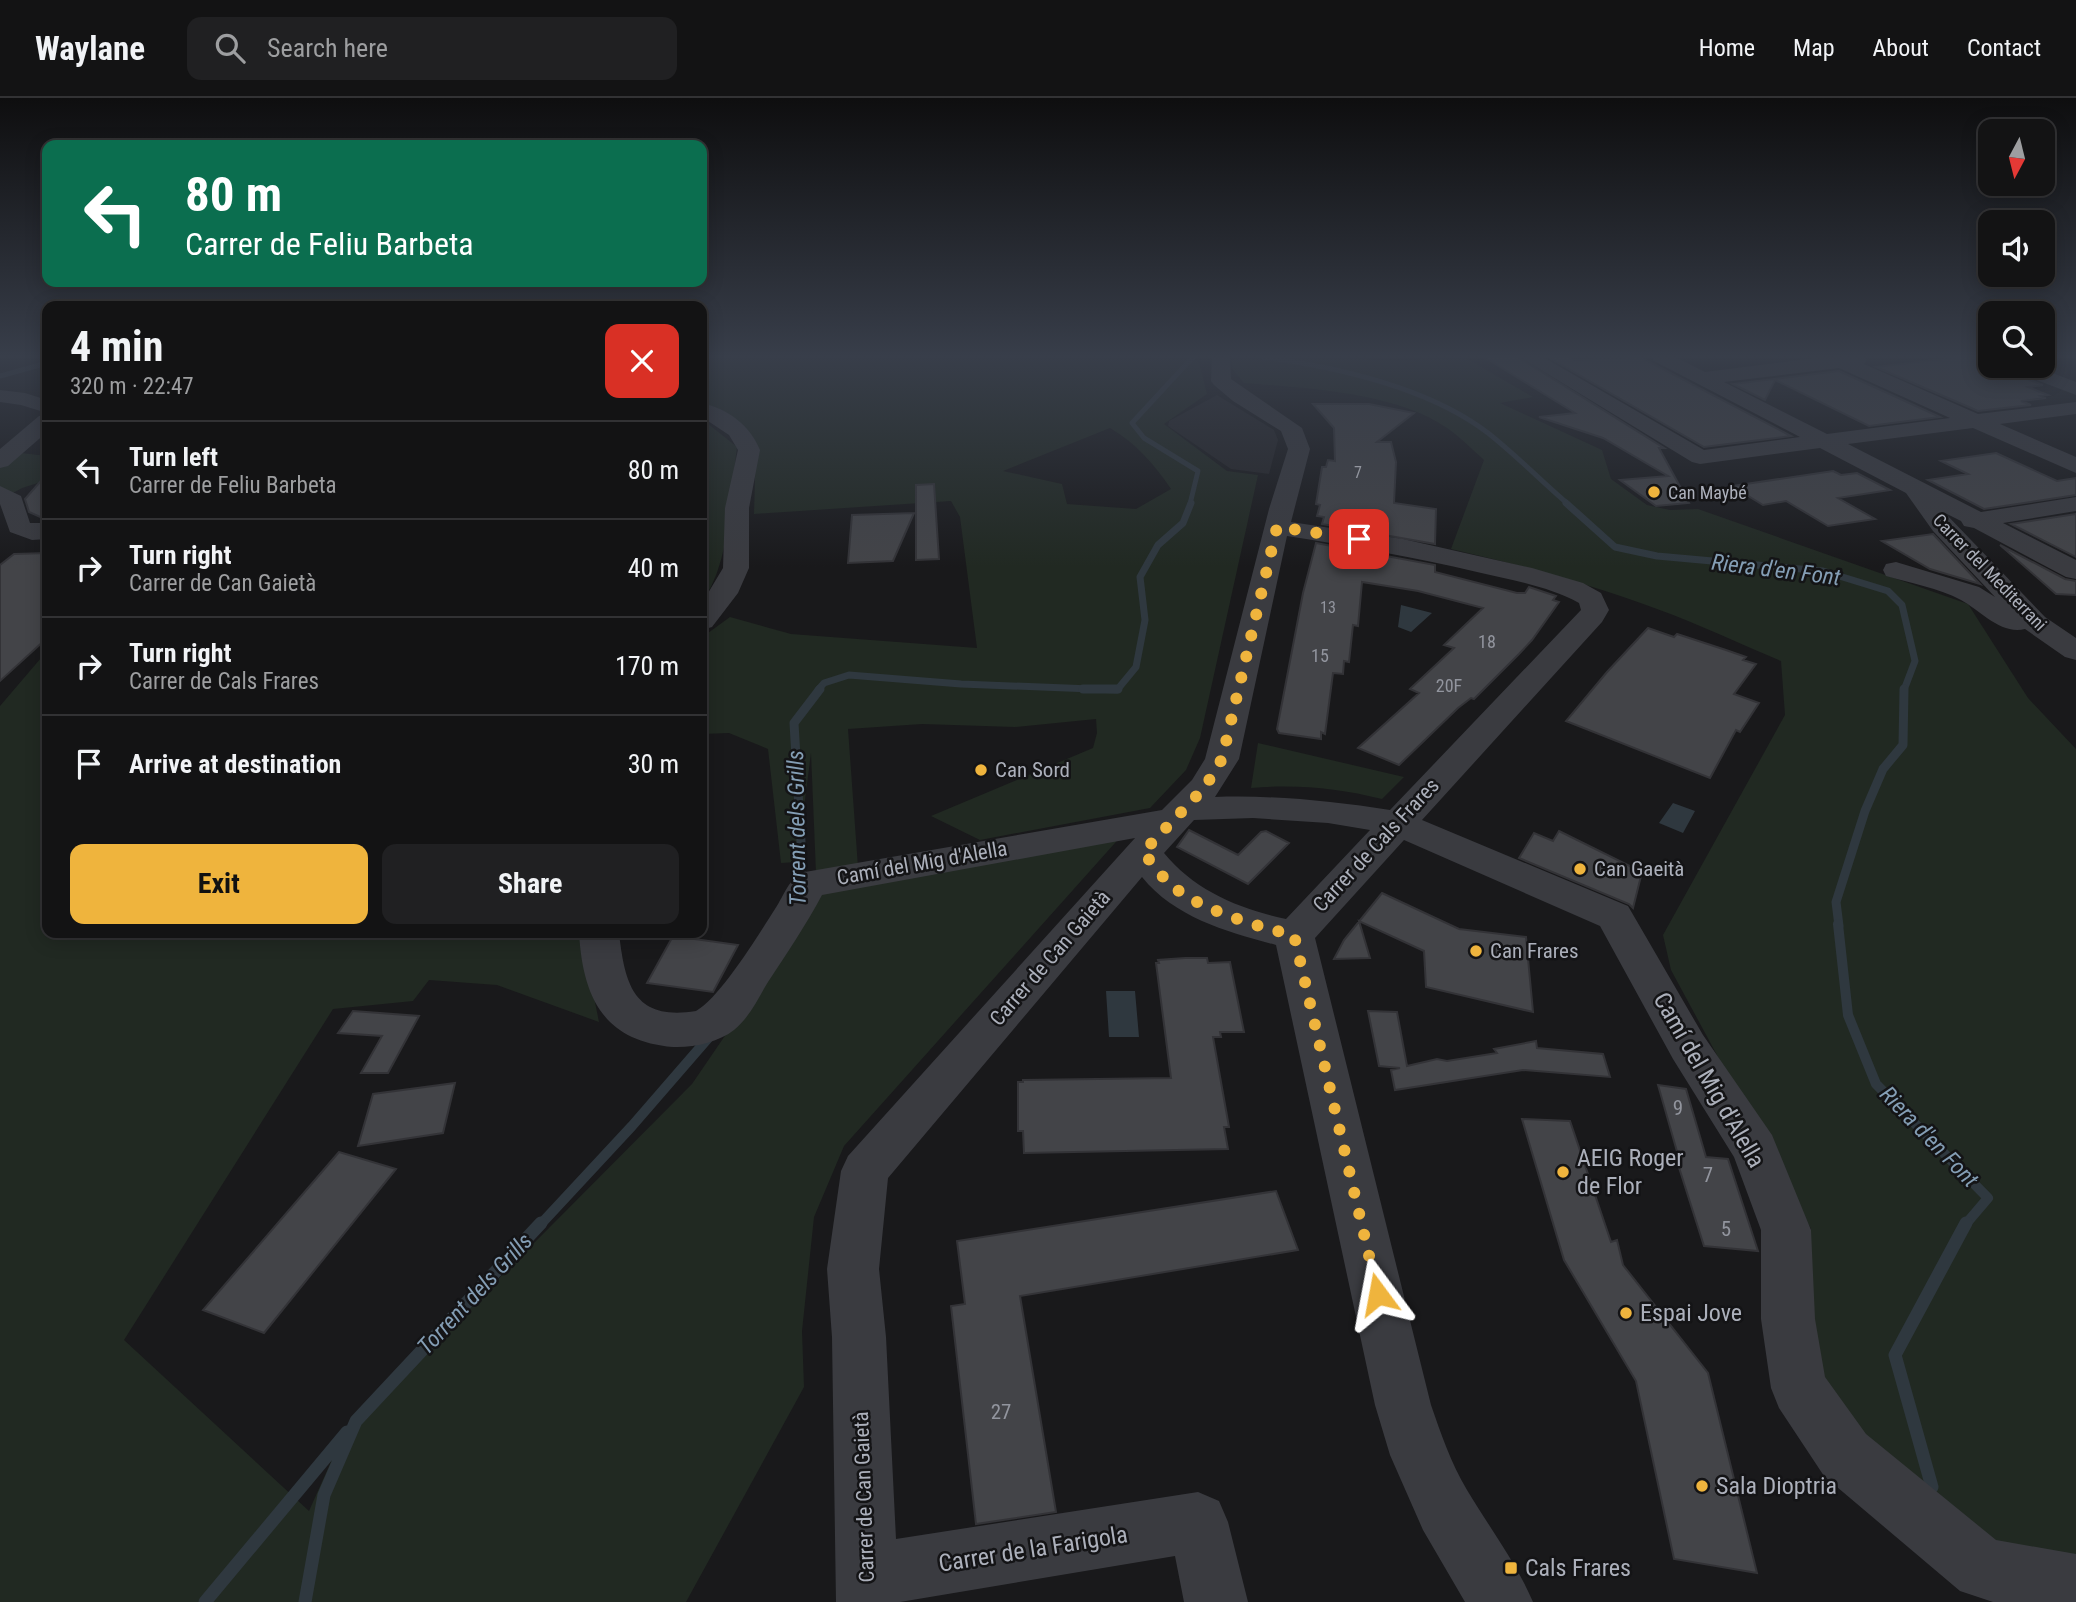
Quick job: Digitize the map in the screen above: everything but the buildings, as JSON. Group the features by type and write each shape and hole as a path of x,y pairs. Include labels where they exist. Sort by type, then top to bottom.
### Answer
{"street":[{"path":"0,461 40,427"},
{"path":"707,615 724,593 736,568 737,508 749,450 746,442 733,427"},
{"name":"Carrer de Can Gaietà","path":"867,1589 859,1337 853,1269 865,1171 1205,787 1222,759 1277,527 1299,449 1290,427"},
{"path":"1649,427 1700,457 1928,427"},
{"path":"1797,427 2076,571"},
{"path":"1989,427 2076,466"},
{"name":"Carrer del Mediterrani","path":"1910,485 1942,526 2035,623 2076,651"},
{"path":"0,494 12,501 19,527 32,532 42,531"},
{"path":"1942,526 2076,504"},
{"name":"Carrer de Cals Frares","path":"1277,527 1403,547 1522,574 1573,589 1591,599 1595,610 1294,935"},
{"name":"Carrer del Mediterrani","path":"1896,570 1969,593 2076,663"},
{"name":"Camí del Mig d'Alella","path":"599,938 600,964 618,1007 634,1021 663,1030 703,1029 726,1013 807,886 818,881 1167,827 1253,807 1328,812 1395,823 1614,916 1688,1047 1755,1149 1786,1230 1788,1319 1800,1388 1845,1455 1982,1569 2076,1585"},
{"path":"1167,827 1169,884 1210,908 1259,928 1294,935 1403,1405 1419,1455 1444,1509 1501,1602"},
{"name":"Carrer de la Farigola","path":"867,1589 1198,1522 1216,1602"}],"shaded area":[{"path":"707,427 712,427 737,447 728,527 707,593"},
{"path":"740,427 1168,427 1227,471 1258,475 1200,738 1186,770 1150,808 980,840 931,816 1093,748 1097,733 1096,719 1015,727 922,724 848,729 858,867 816,873 811,753 797,862 781,863 768,749 729,733 707,734 708,633 730,617 791,634 977,648 960,517 951,501 754,514 756,442","holes":["1110,428 1129,441 1171,489 1136,509 1067,504 1062,484 1003,471"]},
{"path":"1170,427 1269,427 1274,430 1278,440 1269,474 1231,469"},
{"path":"1552,427 1602,450 1611,479 1647,505 1670,510 1698,509 1968,604 2028,698 2076,749 2076,1565 2017,1559 1880,1459 1826,1398 1806,1291 1811,1229 1671,970 1663,935 1785,715 1781,661 1632,600 1555,576 1451,549 1484,460 1447,428"},
{"path":"21,453 42,455 42,482 22,488 0,500 0,466"},
{"path":"1401,605 1432,613 1411,632 1398,627"},
{"path":"42,657 42,938 582,938 599,1022 497,985 429,980 413,1001 333,1009 124,1340 309,1511 334,1455 366,1412 692,1084 804,920 818,889 1123,834 844,1146 814,1217 802,1331 804,1387 686,1602 0,1602 0,706"},
{"path":"1258,743 1404,777 1382,799 1317,788 1251,788"},
{"path":"1673,803 1695,811 1683,833 1659,823"},
{"path":"1106,991 1135,991 1139,1037 1109,1037"}],"waterway":[{"name":"Torrent dels Grills","path":"1135,427 1144,438 1198,471 1190,504"},
{"name":"Riera d'en Font","path":"1479,427 1509,450 1568,504"},
{"name":"Torrent dels Grills","path":"1118,689 1136,667 1145,620 1140,577 1158,545 1183,523 1191,503"},
{"name":"Riera d'en Font","path":"1566,503 1615,547 1657,556 1823,571 1888,591 1902,605 1915,661 1904,690"},
{"name":"Torrent dels Grills","path":"818,690 824,683 849,675 961,684 1091,689"},
{"name":"Torrent dels Grills","path":"800,885 802,859 794,723 820,689"},
{"name":"Torrent dels Grills","path":"1083,689 1091,689"},
{"name":"Torrent dels Grills","path":"1091,689 1118,689"},
{"name":"Torrent dels Grills","path":"1091,689 1118,689"},
{"name":"Riera d'en Font","path":"1839,926 1836,902 1865,811 1883,769 1903,745 1904,689"},
{"name":"Riera d'en Font","path":"1838,924 1848,1015 1876,1084 1988,1198 1965,1225"},
{"name":"Torrent dels Grills","path":"540,1225 632,1126 710,1036"},
{"name":"Torrent dels Grills","path":"305,1602 324,1495 356,1421 541,1223"},
{"name":"Riera d'en Font","path":"1932,1487 1895,1355 1966,1223"},
{"path":"205,1602 347,1432"}],"place":[{"name":"Can Maybé","path":"1654,492"},
{"name":"Can Sord","path":"981,770"},
{"name":"Can Gaeità","path":"1580,869"},
{"name":"Can Frares","path":"1476,951"},
{"name":"AEIG Roger de Flor","path":"1563,1172"},
{"name":"Espai Jove","path":"1626,1313"},
{"name":"Sala Dioptria","path":"1702,1486"},
{"name":"Cals Frares","path":"1511,1568"}],"route":[{"path":"1359,539 1277,527 1222,759 1205,787 1143,852 1169,884 1210,908 1259,928 1294,935 1378,1294"}]}
